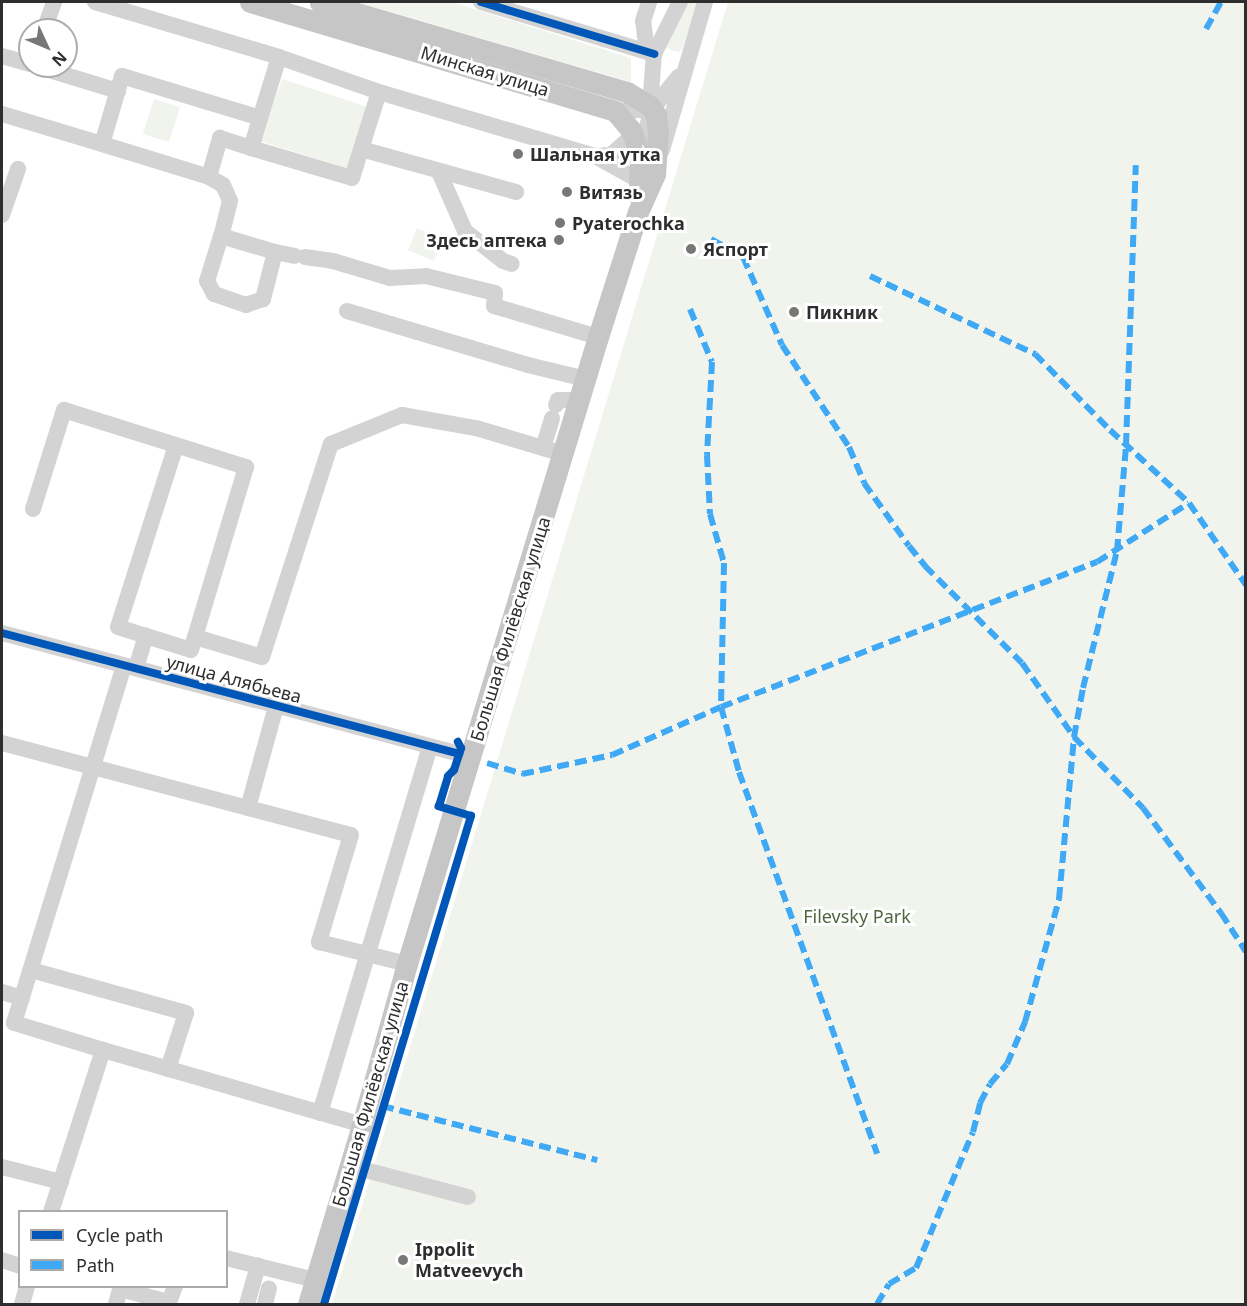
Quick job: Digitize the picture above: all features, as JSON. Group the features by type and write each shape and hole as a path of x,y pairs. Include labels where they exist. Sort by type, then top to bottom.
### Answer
{"main road":[{"name":"Минская улица","path":"250,2 615,111"},
{"name":"Минская улица","path":"320,2 616,88 639,98 650,106"},
{"path":"647,178 658,125 656,115 650,106"},
{"path":"615,111 637,145 647,178"},
{"name":"Большая Филёвская улица","path":"308,1305 407,964 471,758 553,451 579,400 647,178"}],"street":[{"path":"48,18 54,2"},
{"path":"95,2 279,57 379,92 595,156 647,178"},
{"path":"481,2 651,53"},
{"path":"595,156 611,155 637,145 650,106 653,73 651,53 643,21 649,2"},
{"path":"651,53 680,2"},
{"name":"Большая Филёвская улица","path":"647,178 689,60 705,2"},
{"path":"2,56 18,61"},
{"path":"251,148 279,57"},
{"name":"Большая Филёвская улица","path":"650,106 668,93 689,60"},
{"path":"616,88 627,88 653,73"},
{"path":"102,144 122,76 260,118"},
{"path":"75,78 118,91"},
{"path":"208,177 220,138 352,178 379,92"},
{"path":"615,111 637,111 650,106"},
{"path":"2,114 208,177 223,185 230,201 207,281 214,294 246,305 263,299 275,252"},
{"path":"361,149 516,192"},
{"path":"2,215 18,169"},
{"path":"439,172 465,231 503,261 512,264"},
{"path":"221,236 275,252 333,261 390,278 426,276 495,293 494,306 598,337"},
{"path":"347,311 528,365 586,379"},
{"path":"195,638 262,657 331,444 402,415 476,428 553,451 554,412 558,400 579,400"},
{"path":"33,509 64,410 176,445 246,467 191,650 118,627 176,445"},
{"name":"улица Алябьева","path":"2,633 471,758"},
{"path":"146,636 130,667 91,767 14,1023 362,1125"},
{"path":"248,808 276,706"},
{"path":"2,743 351,835 319,942 407,964"},
{"path":"320,1113 430,747"},
{"path":"31,970 186,1013 168,1069"},
{"path":"2,992 22,998"},
{"path":"52,1210 103,1050"},
{"path":"350,1166 468,1197"},
{"path":"2,1167 61,1182"},
{"path":"228,1258 315,1280"},
{"path":"2,1260 18,1265"},
{"path":"247,1305 258,1266"},
{"path":"22,1305 27,1288"},
{"path":"116,1293 169,1302 175,1288"}],"green space":[{"path":"357,2 452,2 631,58 631,82"},
{"path":"685,2 698,2 679,52 667,47 671,31"},
{"name":"Filevsky Park","path":"728,2 1245,2 1245,1304 332,1304"},
{"path":"282,79 368,107 347,168 260,141"},
{"path":"154,99 180,107 169,142 143,134"},
{"path":"417,228 429,233 440,247 434,261 408,250"}],"marked path":[{"path":"1206,29 1221,2"},
{"path":"877,1304 889,1284 916,1268 973,1132 980,1103 990,1084 1007,1064 1025,1022 1059,899 1074,737 1083,688 1117,551 1126,445 1136,165"},
{"path":"711,239 743,257 782,345 849,447 864,483 909,546 925,566 1022,663 1074,737 1143,808 1221,913 1246,952"},
{"path":"870,276 1035,354 1110,430 1189,503 1246,585"},
{"path":"690,309 712,362 707,455 710,514 724,563 721,707 739,772 877,1154"},
{"path":"487,763 522,774 612,755 721,707 1097,562 1189,503"},
{"path":"382,1106 597,1160"}],"cycle path":[{"path":"481,2 654,54"},
{"path":"2,633 459,754"},
{"path":"324,1304 471,816 439,806 448,776 454,770 461,748 458,742"}],"place":[{"name":"Шальная утка","path":"518,154"},
{"name":"Витязь","path":"567,192"},
{"name":"Pyaterochka","path":"560,223"},
{"name":"Здесь аптека","path":"559,240"},
{"name":"Яспорт","path":"691,249"},
{"name":"Пикник","path":"794,312"},
{"name":"Ippolit Matveevych","path":"403,1260"}]}
